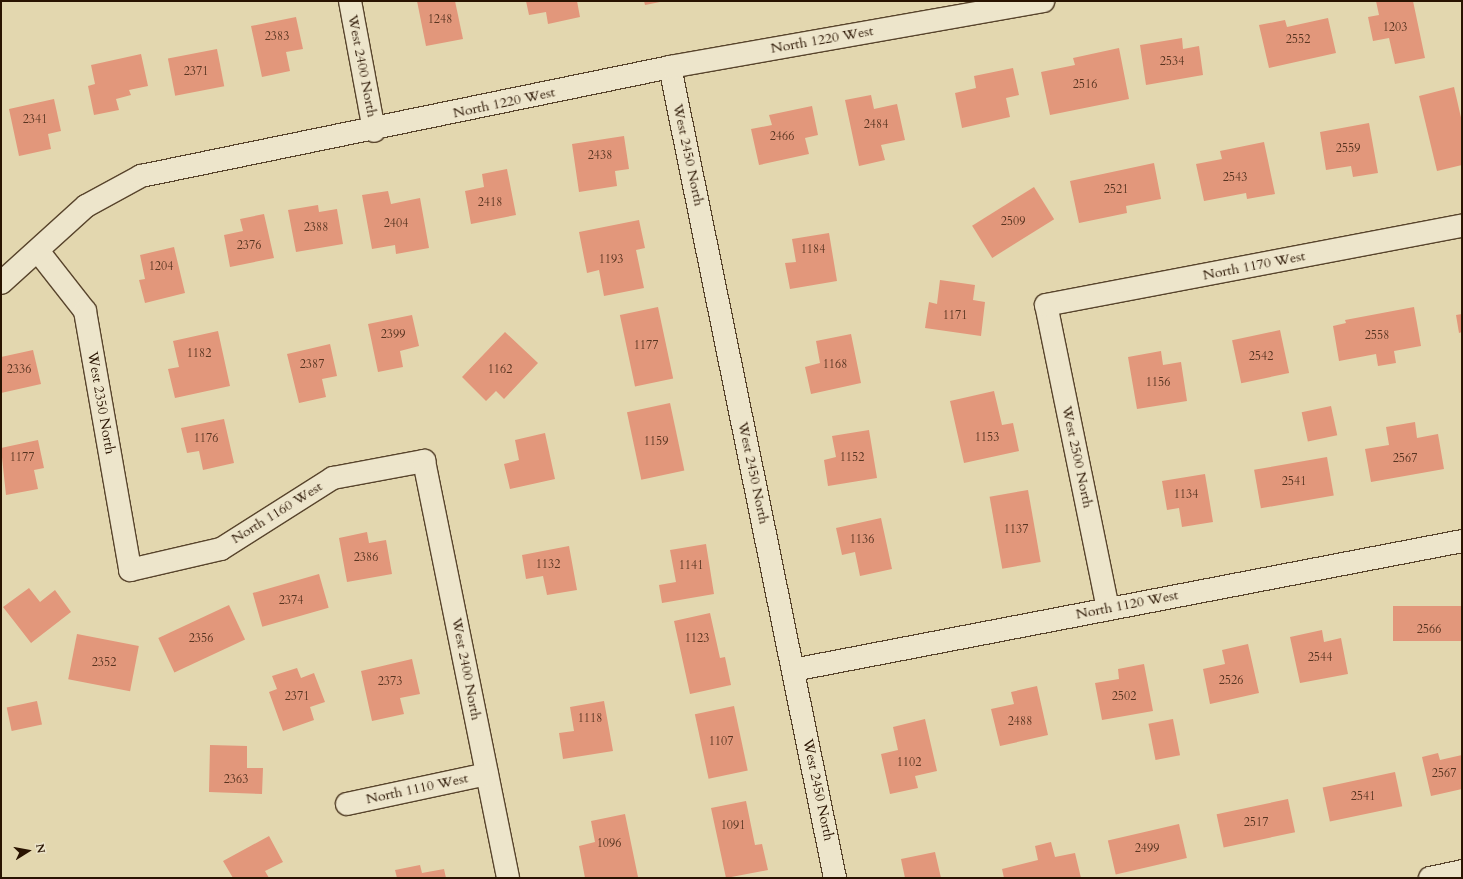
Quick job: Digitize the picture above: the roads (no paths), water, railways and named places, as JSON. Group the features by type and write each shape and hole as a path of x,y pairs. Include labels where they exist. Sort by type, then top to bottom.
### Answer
{"street":[{"name":"West 2400 North","path":"350,1 374,131"},
{"name":"North 1220 West","path":"1,283 86,206 141,176 374,131 670,68 1043,1"},
{"name":"West 2450 North","path":"670,68 835,878"},
{"name":"North 1170 West","path":"1046,305 1462,226"},
{"name":"West 2350 North","path":"38,251 85,311 130,570"},
{"name":"West 2500 North","path":"1046,305 1108,609"},
{"name":"West 2400 North","path":"424,460 508,878"},
{"name":"North 1160 West","path":"130,570 221,549 333,478 424,460"},
{"name":"North 1120 West","path":"793,670 1462,541"},
{"name":"North 1110 West","path":"347,804 487,774"},
{"path":"1430,878 1462,871"}]}
